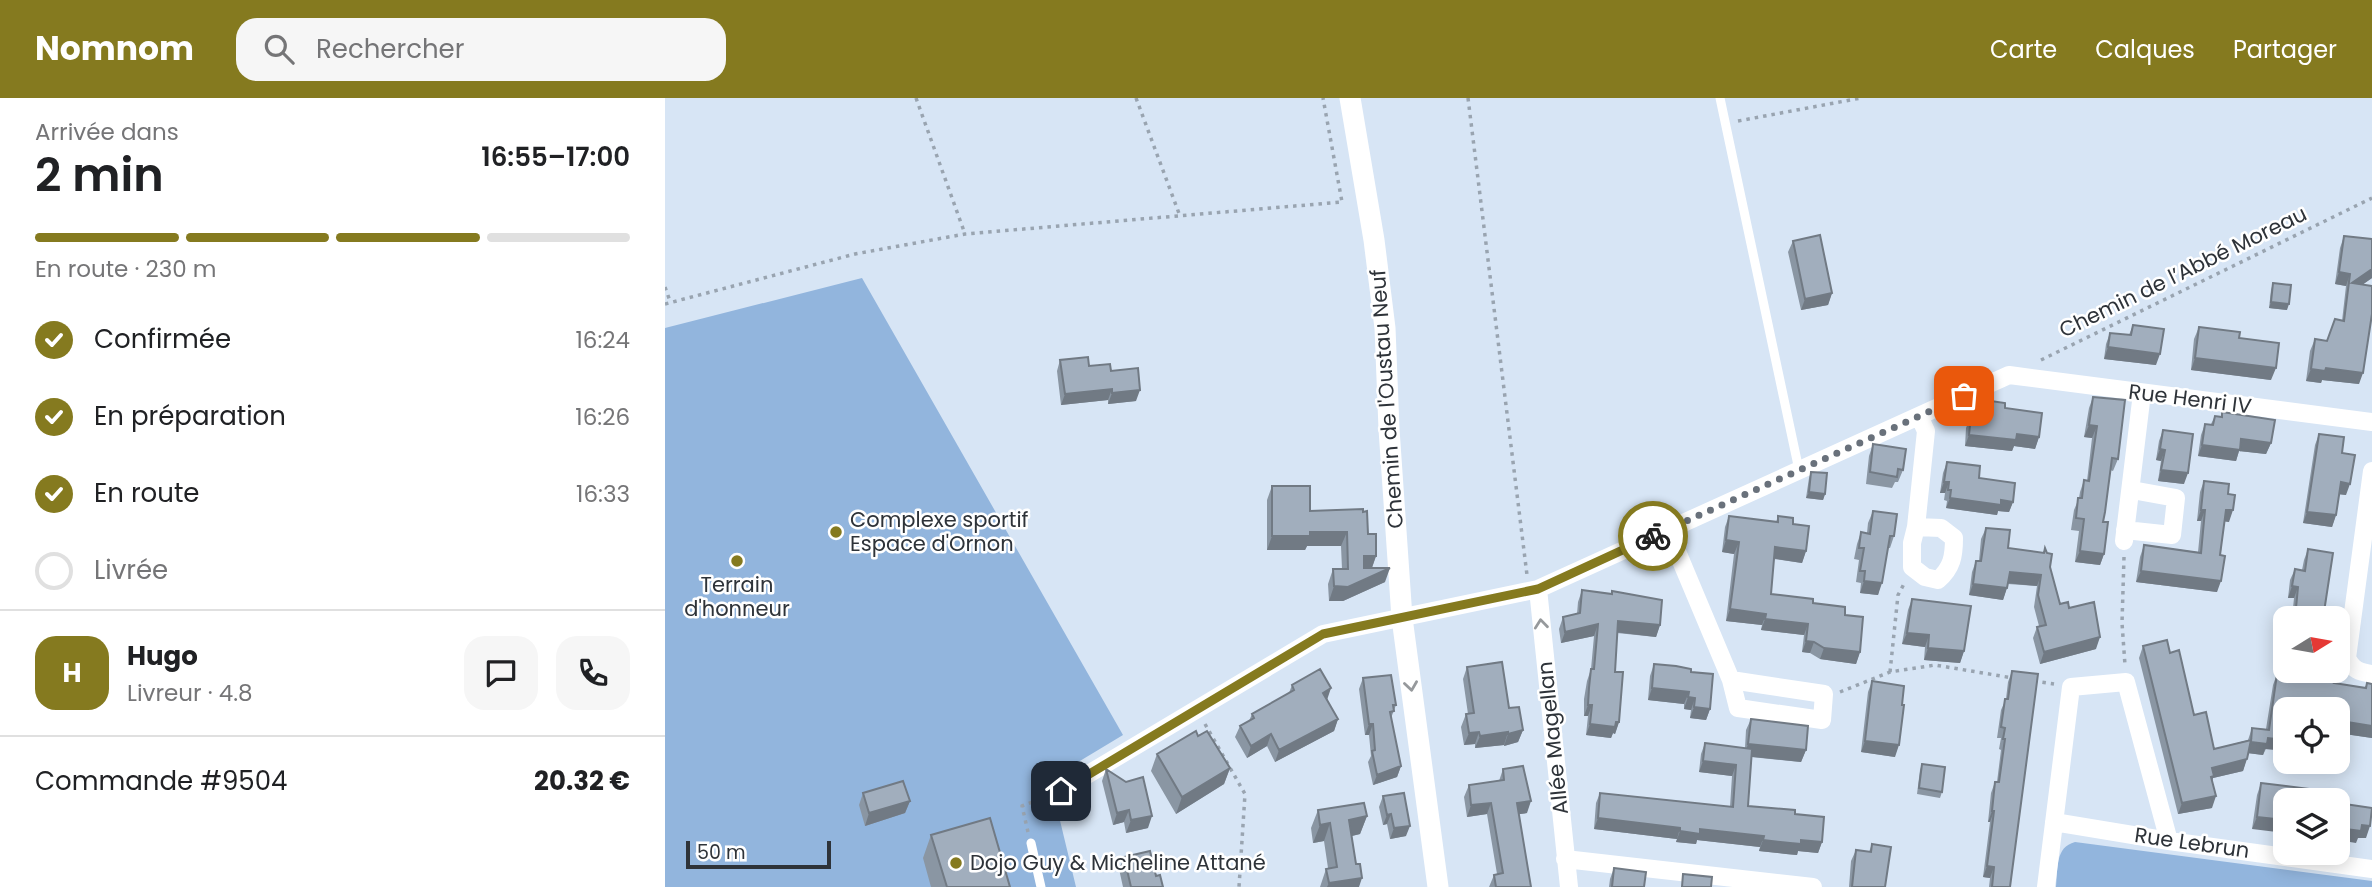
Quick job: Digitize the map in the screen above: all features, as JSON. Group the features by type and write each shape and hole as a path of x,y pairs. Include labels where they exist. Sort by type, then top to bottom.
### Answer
{"street":[{"name":"Chemin de l'Oustau Neuf","path":"1350,98 1374,240 1385,328 1402,618 1438,887"},
{"path":"1061,791 1323,634 1533,590 2008,375"},
{"name":"Rue Henri IV","path":"2008,375 2372,422"},
{"path":"2132,490 2176,498 2172,536 2125,535 2142,393"},
{"path":"1916,527 1941,528 1954,538 1954,555 1948,572 1938,580 1925,577 1912,567 1912,543 1926,431 1919,416"},
{"path":"2372,471 2347,658 2351,666 2360,672 2372,674"},
{"path":"1668,530 1731,680 1738,708 1822,720 1824,694 1731,680"},
{"name":"Allée Magellan","path":"1533,590 1569,887"},
{"path":"2046,887 2071,687 2126,682 2169,841"},
{"name":"Rue Lebrun","path":"2053,822 2372,869"},
{"path":"1565,859 1754,883 1812,887"}],"lane":[{"path":"1720,98 1799,470"},
{"path":"1031,843 1041,887"}],"path":[{"path":"916,98 965,234"},
{"path":"1136,98 1180,216"},
{"path":"665,303 855,254 965,234 1342,202 1323,98"},
{"path":"1468,98 1533,590"},
{"path":"1726,123 1861,98"},
{"name":"Chemin de l’Abbé Moreau","path":"2008,375 2372,198"},
{"path":"665,287 671,302"},
{"path":"2125,535 2122,623 2126,682"},
{"path":"1889,672 1898,595 1912,567"},
{"path":"1824,694 1843,691 1889,672 1935,665 2017,678"},
{"path":"2030,681 2071,687"},
{"path":"1197,710 1245,794 1239,887"},
{"path":"1031,843 1022,806 1061,791"}],"shaded area":[{"name":"Complexe sportif Espace d'Ornon","path":"862,278 1123,735 1050,779 1076,887 665,887 665,328"},
{"path":"2075,842 2372,881 2372,887 2056,887 2061,854"}],"building":[{"path":"1820,235 1832,293 1805,299 1793,241"},
{"path":"2344,236 2372,239 2372,269 2352,283 2372,286 2372,314 2363,373 2326,368 2325,371 2311,369 2315,339 2327,341 2335,319 2344,321 2350,274 2339,272"},
{"path":"2273,283 2291,285 2289,304 2271,302"},
{"path":"2133,325 2164,329 2160,354 2108,347 2110,333 2131,335"},
{"path":"2199,327 2240,332 2239,338 2279,343 2276,368 2195,358"},
{"path":"1088,357 1089,366 1110,364 1111,371 1138,368 1140,390 1112,393 1112,389 1065,394 1060,360"},
{"path":"2093,397 2125,400 2118,459 2112,458 2103,522 2108,522 2104,554 2080,551 2084,519 2076,518 2078,498 2082,498 2084,480 2089,481 2097,426 2089,425"},
{"path":"1984,400 2005,403 2005,408 2042,413 2039,437 2017,434 2016,440 1969,435 1971,416 1982,418"},
{"path":"2222,412 2275,420 2271,443 2241,439 2240,450 2202,445 2205,424 2213,425 2215,416 2222,417"},
{"path":"2163,430 2193,434 2188,473 2161,470 2165,450 2160,449"},
{"path":"2319,434 2344,437 2342,453 2355,455 2350,484 2341,482 2336,515 2307,512"},
{"path":"1873,444 1906,449 1903,470 1898,469 1897,477 1870,472"},
{"path":"1947,462 1980,466 1979,478 2015,483 2013,502 2001,500 2001,505 1950,498 1949,482 1944,482"},
{"path":"1811,472 1827,473 1825,494 1809,492"},
{"path":"2204,481 2229,484 2228,494 2235,495 2233,510 2226,510 2220,555 2225,556 2221,581 2141,571 2144,545 2201,553 2205,510 2201,510"},
{"path":"1272,486 1310,486 1310,511 1367,511 1368,534 1376,534 1376,556 1364,556 1364,568 1390,568 1348,587 1334,586 1333,569 1348,569 1347,532 1272,536"},
{"path":"1873,511 1897,514 1894,536 1890,536 1882,583 1864,581 1865,571 1860,571 1864,548 1859,548 1861,532 1870,534"},
{"path":"1729,516 1778,522 1778,516 1793,518 1793,524 1809,526 1806,551 1775,547 1771,594 1813,599 1813,603 1845,607 1845,615 1863,617 1860,652 1824,648 1806,641 1808,624 1765,619 1766,614 1730,609 1739,542 1726,540"},
{"path":"1986,528 2010,530 2008,548 2044,553 2045,548 2047,553 2052,554 2050,567 2060,604 2068,602 2069,608 2094,602 2100,637 2044,652 2037,627 2046,625 2038,595 2041,575 2010,572 2007,588 1973,584 1976,561 1981,561"},
{"path":"2308,549 2333,553 2325,606 2296,606 2298,587 2292,586 2295,569 2305,571"},
{"path":"1582,590 1612,594 1612,591 1662,600 1660,625 1618,621 1615,672 1623,672 1619,722 1616,722 1615,727 1590,724 1592,705 1588,705 1589,688 1591,669 1594,669 1598,624 1565,632 1563,617 1580,613"},
{"path":"1912,599 1971,606 1964,651 1928,648 1929,635 1907,633"},
{"path":"2167,640 2170,653 2179,650 2194,715 2206,712 2214,749 2251,740 2247,759 2212,768 2214,776 2211,777 2216,796 2182,803 2143,646"},
{"path":"1502,662 1509,708 1519,707 1523,730 1480,736 1479,732 1469,733 1466,714 1474,713 1467,667"},
{"path":"1654,664 1713,674 1710,709 1694,707 1695,698 1688,697 1689,692 1652,688"},
{"path":"1320,669 1331,688 1323,693 1338,719 1279,750 1271,734 1251,746 1240,726 1254,718 1252,714 1294,690 1292,685"},
{"path":"2012,671 2038,674 2010,887 1992,887 1994,867 1987,866 1992,811 1995,782 1999,782 2005,739 2005,728 2001,727 2005,699 2008,699"},
{"path":"1391,675 1396,705 1393,705 1394,711 1390,712 1401,766 1377,775 1372,751 1375,750 1373,724 1369,724 1363,678"},
{"path":"1872,681 1904,686 1899,745 1865,741"},
{"path":"2276,683 2334,683 2366,688 2367,683 2372,684 2372,726 2350,722 2350,697 2274,697"},
{"path":"2273,702 2273,739 2268,738 2267,744 2251,742 2252,728 2269,730"},
{"path":"1751,719 1808,726 1806,750 1748,744"},
{"path":"1196,731 1198,736 1207,731 1230,768 1182,797 1157,754"},
{"path":"1705,743 1752,749 1748,806 1795,810 1795,814 1824,817 1822,842 1801,840 1801,844 1790,843 1763,840 1764,836 1700,829 1700,834 1680,831 1680,828 1598,818 1600,793 1733,807 1736,765 1703,761"},
{"path":"1922,764 1945,767 1942,792 1919,788"},
{"path":"1523,766 1531,801 1517,803 1531,887 1496,887 1494,875 1503,873 1491,803 1471,805 1469,785 1504,780 1503,769"},
{"path":"1106,769 1126,782 1143,777 1152,816 1131,820 1129,810 1117,813"},
{"path":"903,781 910,801 869,813 863,793"},
{"path":"2261,783 2302,788 2273,788 2273,819 2257,817"},
{"path":"1404,793 1410,826 1394,828 1391,814 1387,815 1383,796"},
{"path":"1364,803 1367,816 1349,820 1356,864 1360,864 1362,878 1329,883 1326,869 1337,867 1330,823 1320,825 1318,810"},
{"path":"2350,805 2372,808 2370,826 2362,825 2361,831 2350,830"},
{"path":"990,818 1010,887 947,887 931,835"},
{"path":"1872,844 1891,847 1885,887 1852,887 1856,850 1871,852"},
{"path":"1150,851 1156,876 1160,875 1163,887 1131,887 1124,857"},
{"path":"1614,868 1646,872 1644,887 1612,887"},
{"path":"1683,874 1712,877 1711,887 1682,887"}],"way so far":[{"path":"1653,536 1964,396"}],"place":[{"name":"Complexe sportif Espace d'Ornon","path":"836,532"},
{"name":"Terrain d'honneur","path":"737,561"},
{"name":"Dojo Guy & Micheline Attané","path":"956,863"}],"route":[{"path":"1061,791 1323,634 1538,589 1653,536"}]}
